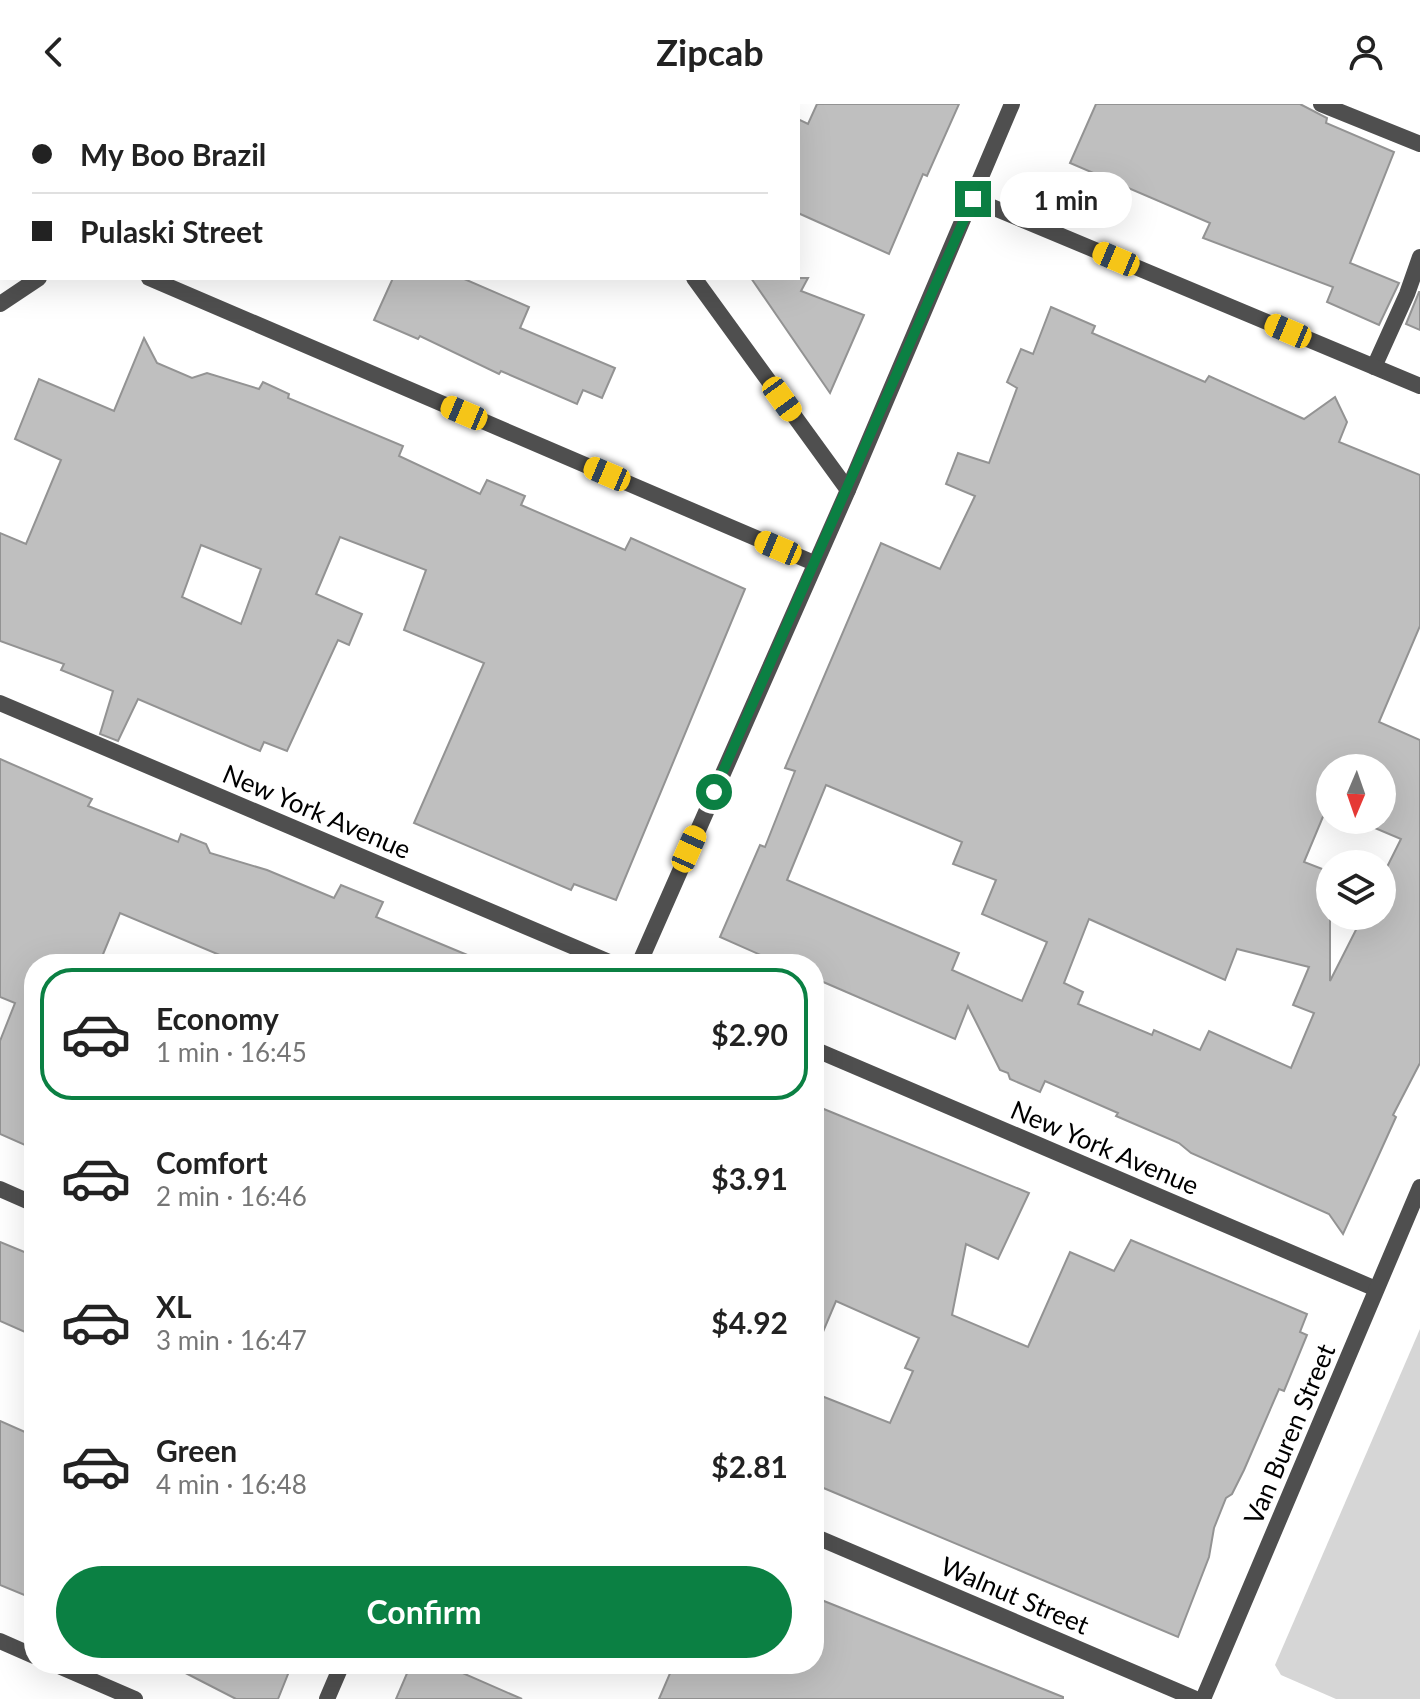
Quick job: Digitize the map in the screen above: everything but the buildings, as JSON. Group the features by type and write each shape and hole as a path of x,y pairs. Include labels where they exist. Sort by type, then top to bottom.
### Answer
{"street":[{"path":"643,954 848,490 1012,104"},
{"path":"1321,104 1420,144"},
{"path":"973,199 1420,386"},
{"path":"1374,367 1420,257"},
{"path":"0,304 36,280"},
{"path":"154,280 814,563"},
{"path":"695,280 848,490"},
{"name":"New York Avenue","path":"0,703 590,954"},
{"name":"New York Avenue","path":"824,1053 1376,1289"},
{"name":"Van Buren Street","path":"1203,1699 1420,1187"},
{"path":"0,1189 24,1200"},
{"name":"Walnut Street","path":"824,1540 1196,1699"},
{"path":"0,1641 24,1652"},
{"path":"77,1674 135,1699"},
{"path":"327,1699 338,1674"}],"shaded area":[{"path":"1420,1329 1420,1699 1336,1699 1281,1675 1275,1665"}],"route":[{"path":"714,792 973,199"}]}
